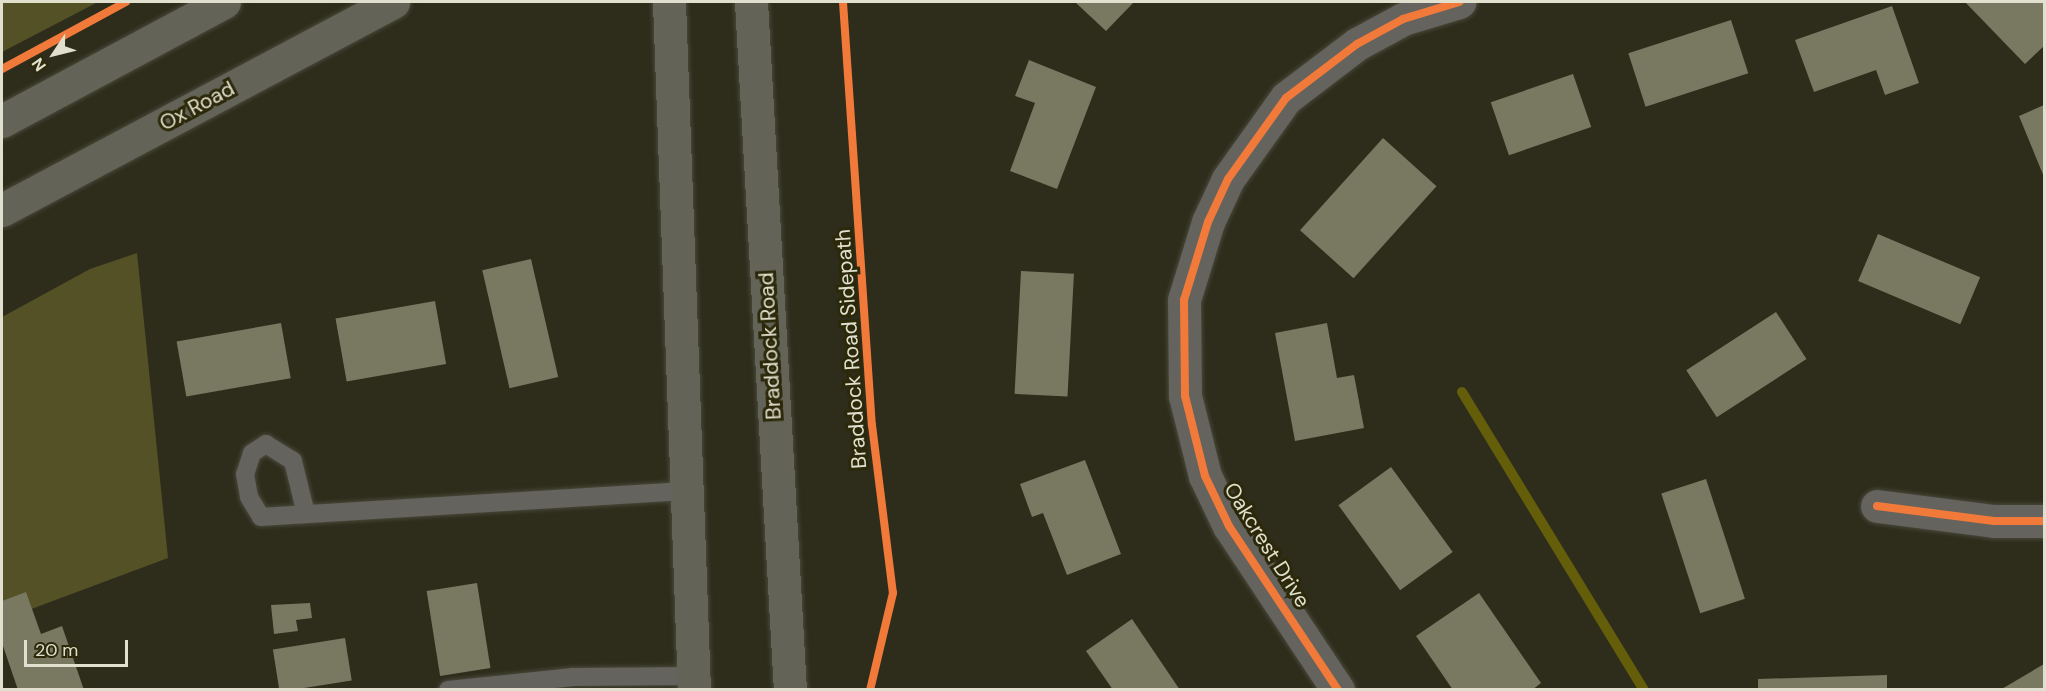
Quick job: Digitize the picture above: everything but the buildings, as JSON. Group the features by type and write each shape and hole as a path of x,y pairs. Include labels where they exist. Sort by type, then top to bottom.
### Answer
{"main road":[{"path":"2,121 224,2"},
{"name":"Ox Road","path":"2,210 393,2"},
{"path":"669,2 694,683"},
{"name":"Braddock Road","path":"751,2 790,690"}],"street":[{"name":"Oakcrest Drive","path":"1338,690 1229,526 1205,476 1185,396 1184,300 1208,222 1228,178 1287,98 1356,44 1403,19 1459,2"},
{"path":"1876,506 1994,521 2044,521"}],"lane":[{"path":"306,514 687,490"},
{"path":"448,690 573,677 694,683"}],"shaded area":[{"path":"2,2 98,2 2,52"},
{"path":"137,253 168,558 2,620 2,317 90,269"}],"waterway":[{"path":"1462,392 1644,690"}],"cycle path":[{"path":"2,69 126,2"},
{"name":"Braddock Road Sidepath","path":"843,2 872,425 893,593 870,690"},
{"path":"1338,690 1229,526 1205,476 1185,396 1184,300 1208,222 1228,179 1286,98 1357,44 1403,19 1459,2"},
{"path":"1877,506 1994,521 2044,521"}]}
